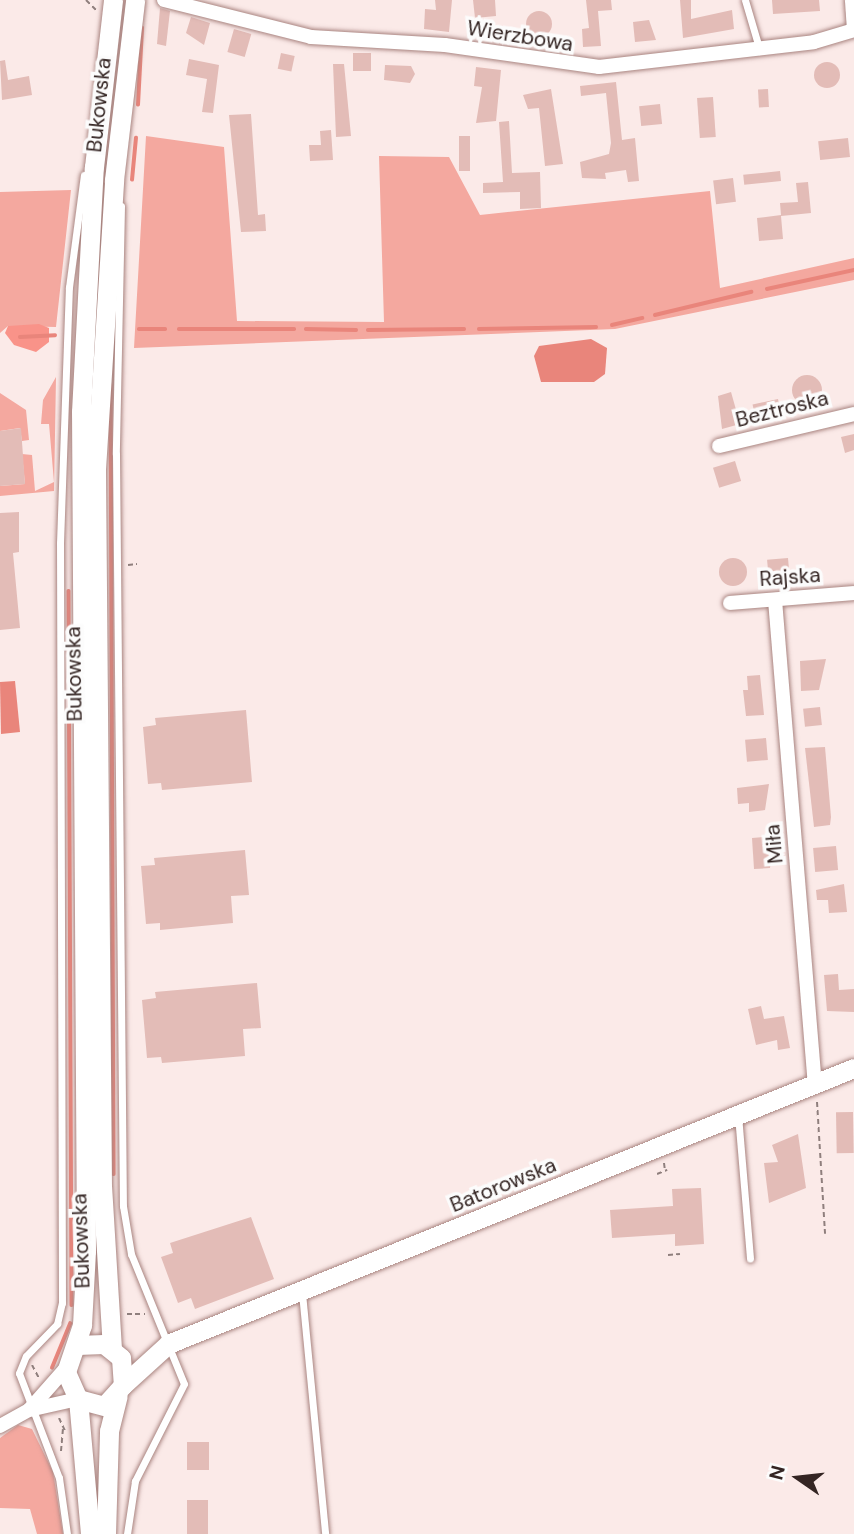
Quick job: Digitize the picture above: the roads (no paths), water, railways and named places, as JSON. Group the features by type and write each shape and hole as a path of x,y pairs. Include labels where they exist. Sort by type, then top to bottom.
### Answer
{"main road":[{"name":"Bukowska","path":"77,1345 86,1251 79,499 97,137 113,0"},
{"name":"Bukowska","path":"112,1349 105,1287 102,1187 96,469 114,180 135,0"},
{"name":"Batorowska","path":"112,1349 168,1344 302,1293 854,1068"},
{"name":"Batorowska","path":"121,1391 168,1344"},
{"path":"90,1534 87,1472 78,1399 69,1387 67,1367 77,1345 112,1349 124,1364 121,1391 109,1431 106,1534"},
{"path":"78,1399 104,1406 121,1391"}],"street":[{"path":"99,0 110,22"},
{"name":"Wierzbowa","path":"164,0 181,1 295,35 445,45 569,66 761,51 854,30"},
{"path":"852,0 854,30"},
{"name":"Beztroska","path":"719,446 854,414"},
{"name":"Rajska","path":"730,603 854,593"},
{"name":"Miła","path":"775,600 815,1084"},
{"path":"29,1410 67,1367"},
{"path":"0,1426 29,1410 78,1399"}],"lane":[{"path":"745,0 761,51"},
{"path":"67,1534 57,1469 29,1410 21,1366 51,1332 62,1303 60,542 70,277 84,175 97,137"},
{"path":"114,180 121,192 124,294 116,454 123,1206 131,1254 168,1344 183,1394 140,1468 127,1534"},
{"path":"738,1114 750,1259"},
{"path":"302,1293 325,1534"},
{"path":"80,1534 81,1487 87,1472"}],"waterway":[{"path":"138,105 142,28"},
{"path":"132,180 136,138"},
{"path":"767,289 854,270"},
{"path":"655,315 751,292"},
{"path":"612,325 642,318"},
{"path":"479,329 596,327"},
{"path":"139,329 165,329"},
{"path":"179,329 294,329"},
{"path":"306,329 356,330"},
{"path":"368,330 464,329"},
{"path":"20,337 55,335"},
{"path":"111,385 114,1174"},
{"path":"69,591 72,1305"},
{"path":"52,1368 70,1324"}]}
